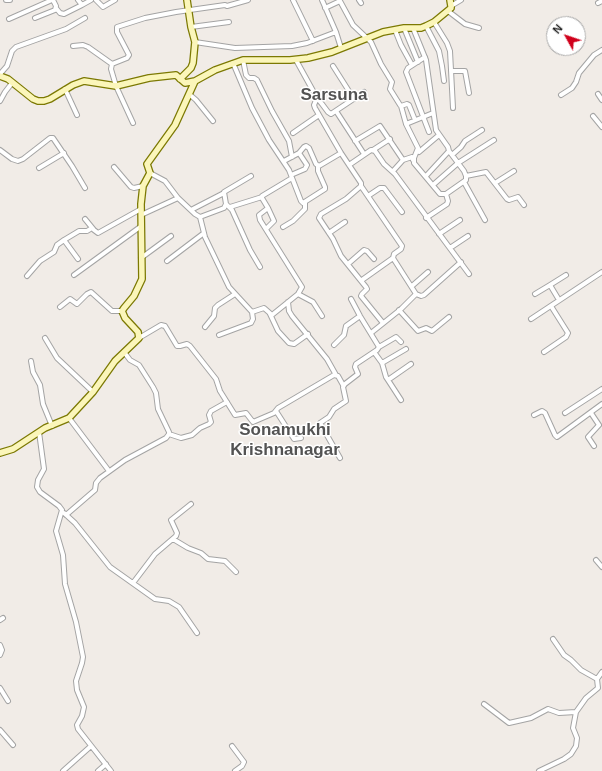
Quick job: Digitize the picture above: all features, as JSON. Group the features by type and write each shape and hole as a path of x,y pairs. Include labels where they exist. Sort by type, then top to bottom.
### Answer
{"street":[{"path":"9,19 53,0 56,8 60,13 64,14 91,0"},
{"path":"78,0 82,5"},
{"path":"96,0 103,7 115,0"},
{"path":"180,79 191,68 193,63 195,42 187,0"},
{"path":"225,0 225,5"},
{"path":"112,64 127,58 129,55 117,32 117,27 145,18 188,10 235,4 248,0"},
{"path":"293,0 312,41"},
{"path":"322,0 336,32 341,48"},
{"path":"85,18 66,29 16,47 12,51 7,66 0,75 38,101 50,99 84,81 116,86 149,78 176,76 185,83 195,81 202,76 243,60 296,60 332,52 383,32 426,26 434,22 450,6 461,0"},
{"path":"325,8 340,1 353,25 371,42 380,64 392,82 390,89 401,106 406,124 418,148 414,161"},
{"path":"450,6 465,24 474,28 479,28"},
{"path":"35,18 56,8"},
{"path":"191,27 229,22"},
{"path":"434,22 449,47 452,71 453,108"},
{"path":"426,26 439,51 444,81"},
{"path":"404,28 418,62"},
{"path":"413,28 425,58 436,130 466,176"},
{"path":"395,30 412,65"},
{"path":"195,42 236,48 292,46 312,41 336,32"},
{"path":"73,46 83,45 88,47 112,64"},
{"path":"562,95 572,88 579,73 594,55 602,50"},
{"path":"425,58 412,65 406,72 429,132"},
{"path":"243,60 246,75 249,78 254,78 257,80 289,141 292,157"},
{"path":"296,60 317,98 330,114 364,92"},
{"path":"233,63 252,108 284,161 301,201 303,203 305,202"},
{"path":"112,64 111,69 116,86 134,123"},
{"path":"333,66 354,99"},
{"path":"452,71 465,71 469,93"},
{"path":"195,81 175,125 147,164 150,173 168,184 178,198 200,217 204,233 229,287 252,312 253,319 251,323 219,335"},
{"path":"0,101 12,83"},
{"path":"65,90 77,115"},
{"path":"189,94 196,100 213,121"},
{"path":"598,94 602,100"},
{"path":"317,98 314,105 319,115 341,153 361,183 361,186 402,246 401,249 394,254 393,258 362,280"},
{"path":"401,106 406,104 409,105 415,120"},
{"path":"336,111 364,154"},
{"path":"406,124 433,113"},
{"path":"293,133 319,115"},
{"path":"593,116 602,127"},
{"path":"355,141 380,126 403,160"},
{"path":"426,176 451,153 461,147 465,141 482,130"},
{"path":"418,152 439,135"},
{"path":"0,150 12,159 18,161 23,159 50,138 53,138 85,188"},
{"path":"349,165 364,154 390,139"},
{"path":"433,185 458,163 494,140"},
{"path":"284,161 299,153 304,147 306,146 309,148 318,166 318,172 325,189 305,202"},
{"path":"373,150 395,174 426,218 469,274"},
{"path":"39,168 64,153"},
{"path":"200,217 228,205 262,197 264,194 307,167 299,153"},
{"path":"318,166 341,153"},
{"path":"394,170 403,160 412,157 440,194 446,194 464,182 466,176"},
{"path":"114,167 131,187 134,188 143,186"},
{"path":"495,183 514,170"},
{"path":"466,176 486,172 507,199 509,200 518,197 524,205"},
{"path":"122,311 139,287 142,272 140,227 143,186 150,173"},
{"path":"191,210 224,193 252,176"},
{"path":"464,182 485,220"},
{"path":"361,186 346,200 319,216 341,256 362,280 366,289 362,296 383,323"},
{"path":"368,196 380,188 384,188 402,212"},
{"path":"224,193 228,205 260,267"},
{"path":"426,218 448,202 446,194"},
{"path":"262,197 274,221 266,229"},
{"path":"85,219 96,232 101,231 141,212 178,198"},
{"path":"283,227 293,221 305,209 305,202"},
{"path":"268,208 259,215 260,220 302,284 298,294 275,313 270,314"},
{"path":"439,234 460,220"},
{"path":"329,233 345,222"},
{"path":"74,275 140,227"},
{"path":"26,276 40,261 54,252 57,245 79,230 87,232 92,228"},
{"path":"166,261 204,233"},
{"path":"141,258 171,236"},
{"path":"450,248 468,236"},
{"path":"64,240 78,259"},
{"path":"348,264 364,250 367,251 374,259"},
{"path":"393,258 416,294 421,296 461,262"},
{"path":"412,286 428,272"},
{"path":"531,319 602,272"},
{"path":"535,294 566,275"},
{"path":"550,285 559,300"},
{"path":"60,307 70,299 77,304 91,292 112,311 122,311"},
{"path":"205,327 214,316 215,308 235,294"},
{"path":"298,294 313,302 322,316"},
{"path":"371,333 400,310 416,294"},
{"path":"351,299 379,347"},
{"path":"288,302 290,314 330,362 343,385 346,398 344,403 337,407 331,415 320,423 340,458"},
{"path":"544,352 566,337 568,333 551,306"},
{"path":"252,312 264,308 270,314 278,331 289,343 294,344 308,334"},
{"path":"400,310 418,331 426,328 432,331 449,317"},
{"path":"122,311 125,318 138,332 139,338"},
{"path":"334,345 344,335 346,326 360,316"},
{"path":"0,453 13,449 39,432 69,418 93,392 107,371 124,352 139,338 161,325 165,326 177,346 187,344 190,346 216,379 220,391 235,415 246,413 253,422 276,411 280,407 336,375"},
{"path":"343,385 358,374 355,367 356,364 379,347 396,337 401,342"},
{"path":"45,338 57,358 93,392"},
{"path":"382,363 406,349"},
{"path":"124,352 130,360 139,365 153,387 157,395 157,405 169,434"},
{"path":"374,352 382,363 386,377 401,400"},
{"path":"31,361 33,372 40,385 43,404 52,426"},
{"path":"388,380 411,364"},
{"path":"565,413 601,391"},
{"path":"169,434 181,438 192,435 200,428 211,422 209,415 211,411 227,402"},
{"path":"534,415 542,411 545,412 555,435 558,436 602,404"},
{"path":"276,411 294,439 301,438"},
{"path":"591,412 601,426 588,437 594,446"},
{"path":"69,418 109,472"},
{"path":"39,432 44,469 37,483 40,492 59,506 75,523 110,567 155,599 170,601 179,607 197,633"},
{"path":"111,771 78,729 77,725 84,710 75,684 83,657 76,622 65,584 63,554 56,531 64,513 95,490 97,481 125,460 156,444 169,434"},
{"path":"133,583 155,554 173,539 177,533 171,520 191,504"},
{"path":"173,539 188,548 201,553 208,559 225,561 236,572"},
{"path":"596,560 602,567"},
{"path":"553,639 564,655 581,670 597,678"},
{"path":"0,645 2,650 0,655"},
{"path":"540,771 547,770 567,757 576,746 577,738 573,728 576,712 586,698 598,688 597,678 602,672"},
{"path":"0,688 8,701"},
{"path":"484,704 508,723 531,718 548,709 559,713 576,712"},
{"path":"0,730 13,745"},
{"path":"63,771 91,746"},
{"path":"232,746 244,762 239,770"},
{"path":"98,771 106,764"}],"district":[{"name":"Sarsuna","path":"334,95"},
{"name":"Sonamukhi Krishnanagar","path":"285,440"}]}
